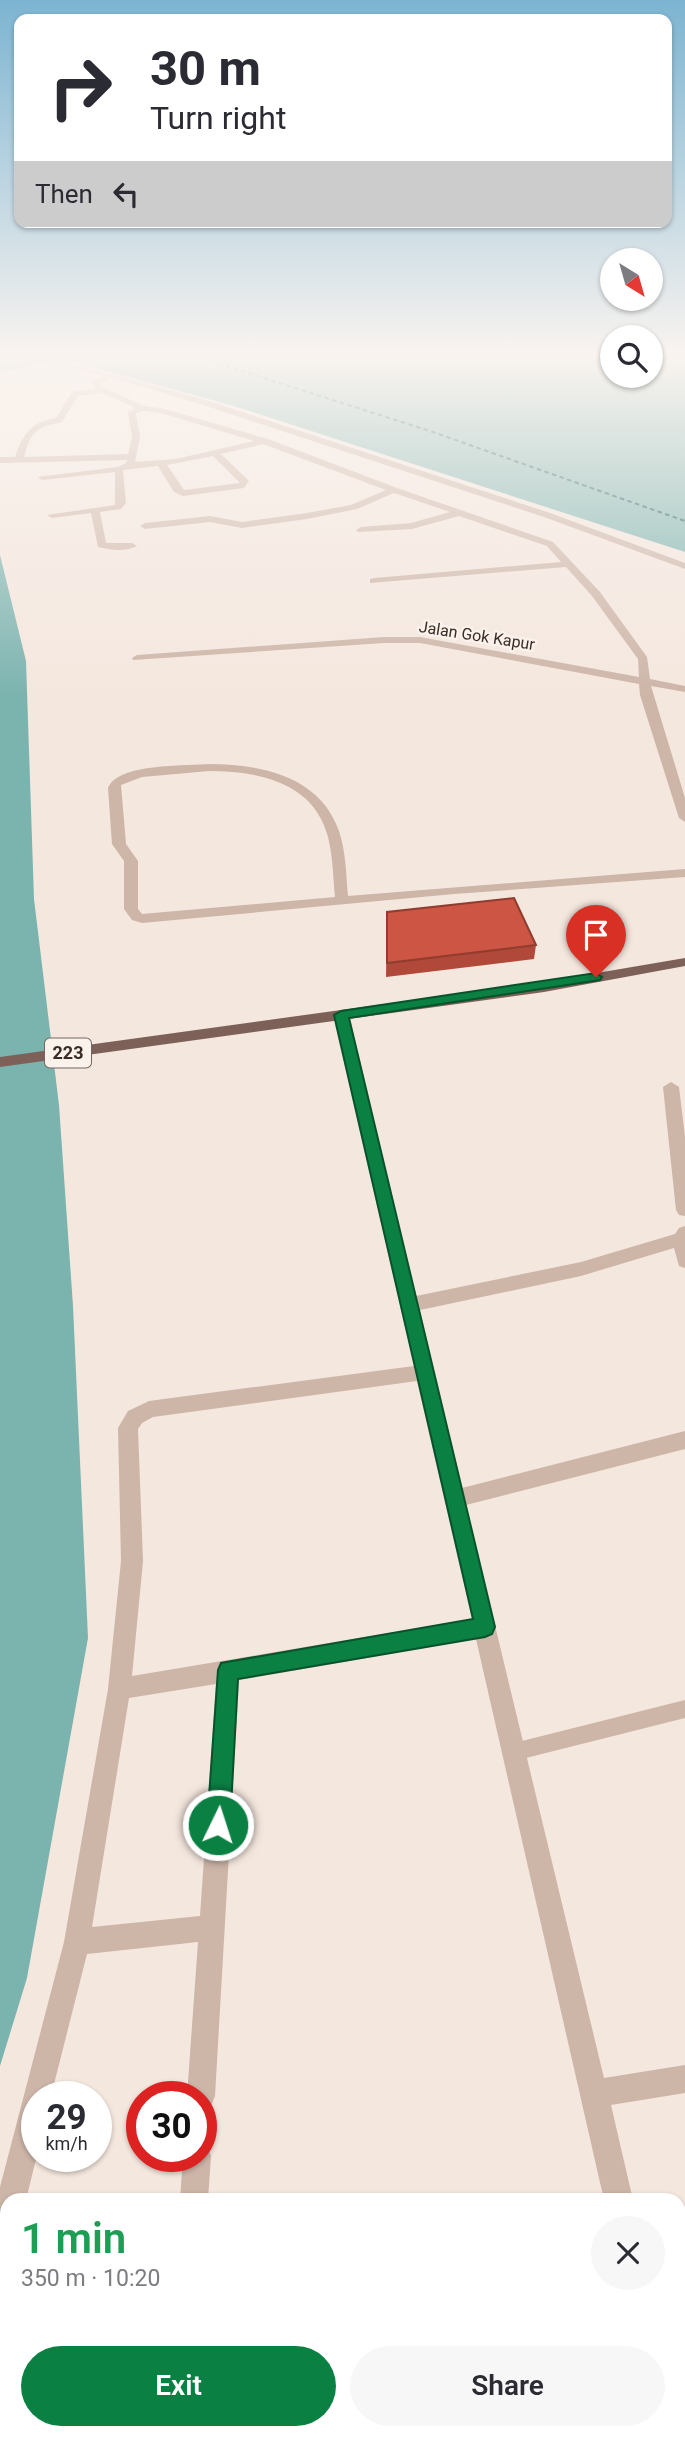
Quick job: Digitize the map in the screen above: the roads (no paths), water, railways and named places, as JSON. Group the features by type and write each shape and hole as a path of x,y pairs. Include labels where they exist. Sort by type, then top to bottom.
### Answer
{"main road":[{"name":"223","path":"544,987 685,962"},
{"name":"223","path":"0,1062 544,987 685,973"}],"street":[{"path":"42,477 112,470"},
{"path":"52,515 120,505 119,470"},
{"path":"165,470 177,490 183,493 244,485 245,481 233,470"},
{"path":"341,470 544,540 568,564 596,594 643,659 645,681 685,818"},
{"path":"411,470 685,565"},
{"path":"145,526 210,519 242,525 343,508 369,502 394,490"},
{"path":"95,510 101,545 132,546"},
{"path":"361,530 412,526 461,512"},
{"path":"374,580 568,564"},
{"name":"Jalan Gok Kapur","path":"137,658 384,640 420,640 685,689"},
{"path":"342,900 329,820 306,793 272,774 253,768 205,768 133,775 116,783 114,788 119,844 131,861 131,909 137,917 150,920 342,900 685,873"},
{"path":"341,1015 617,2193"},
{"path":"671,1087 685,1210"},
{"path":"409,1305 589,1266 684,1236 685,1261"},
{"path":"41,2081 77,1942 119,1689 132,1561 128,1429 135,1417 149,1409 425,1372"},
{"path":"455,1499 685,1440"},
{"path":"119,1689 485,1627"},
{"path":"202,2081 228,1670"},
{"path":"77,1942 212,1928"},
{"path":"594,2094 685,2079"},
{"path":"12,2193 21,2158"},
{"path":"194,2193 196,2172"}],"lane":[{"path":"514,1752 685,1709"}],"water":[{"path":"431,470 685,470 685,552"},
{"path":"0,555 26,661 34,899 59,1105 73,1306 88,1638 27,1978 0,2066"}]}
